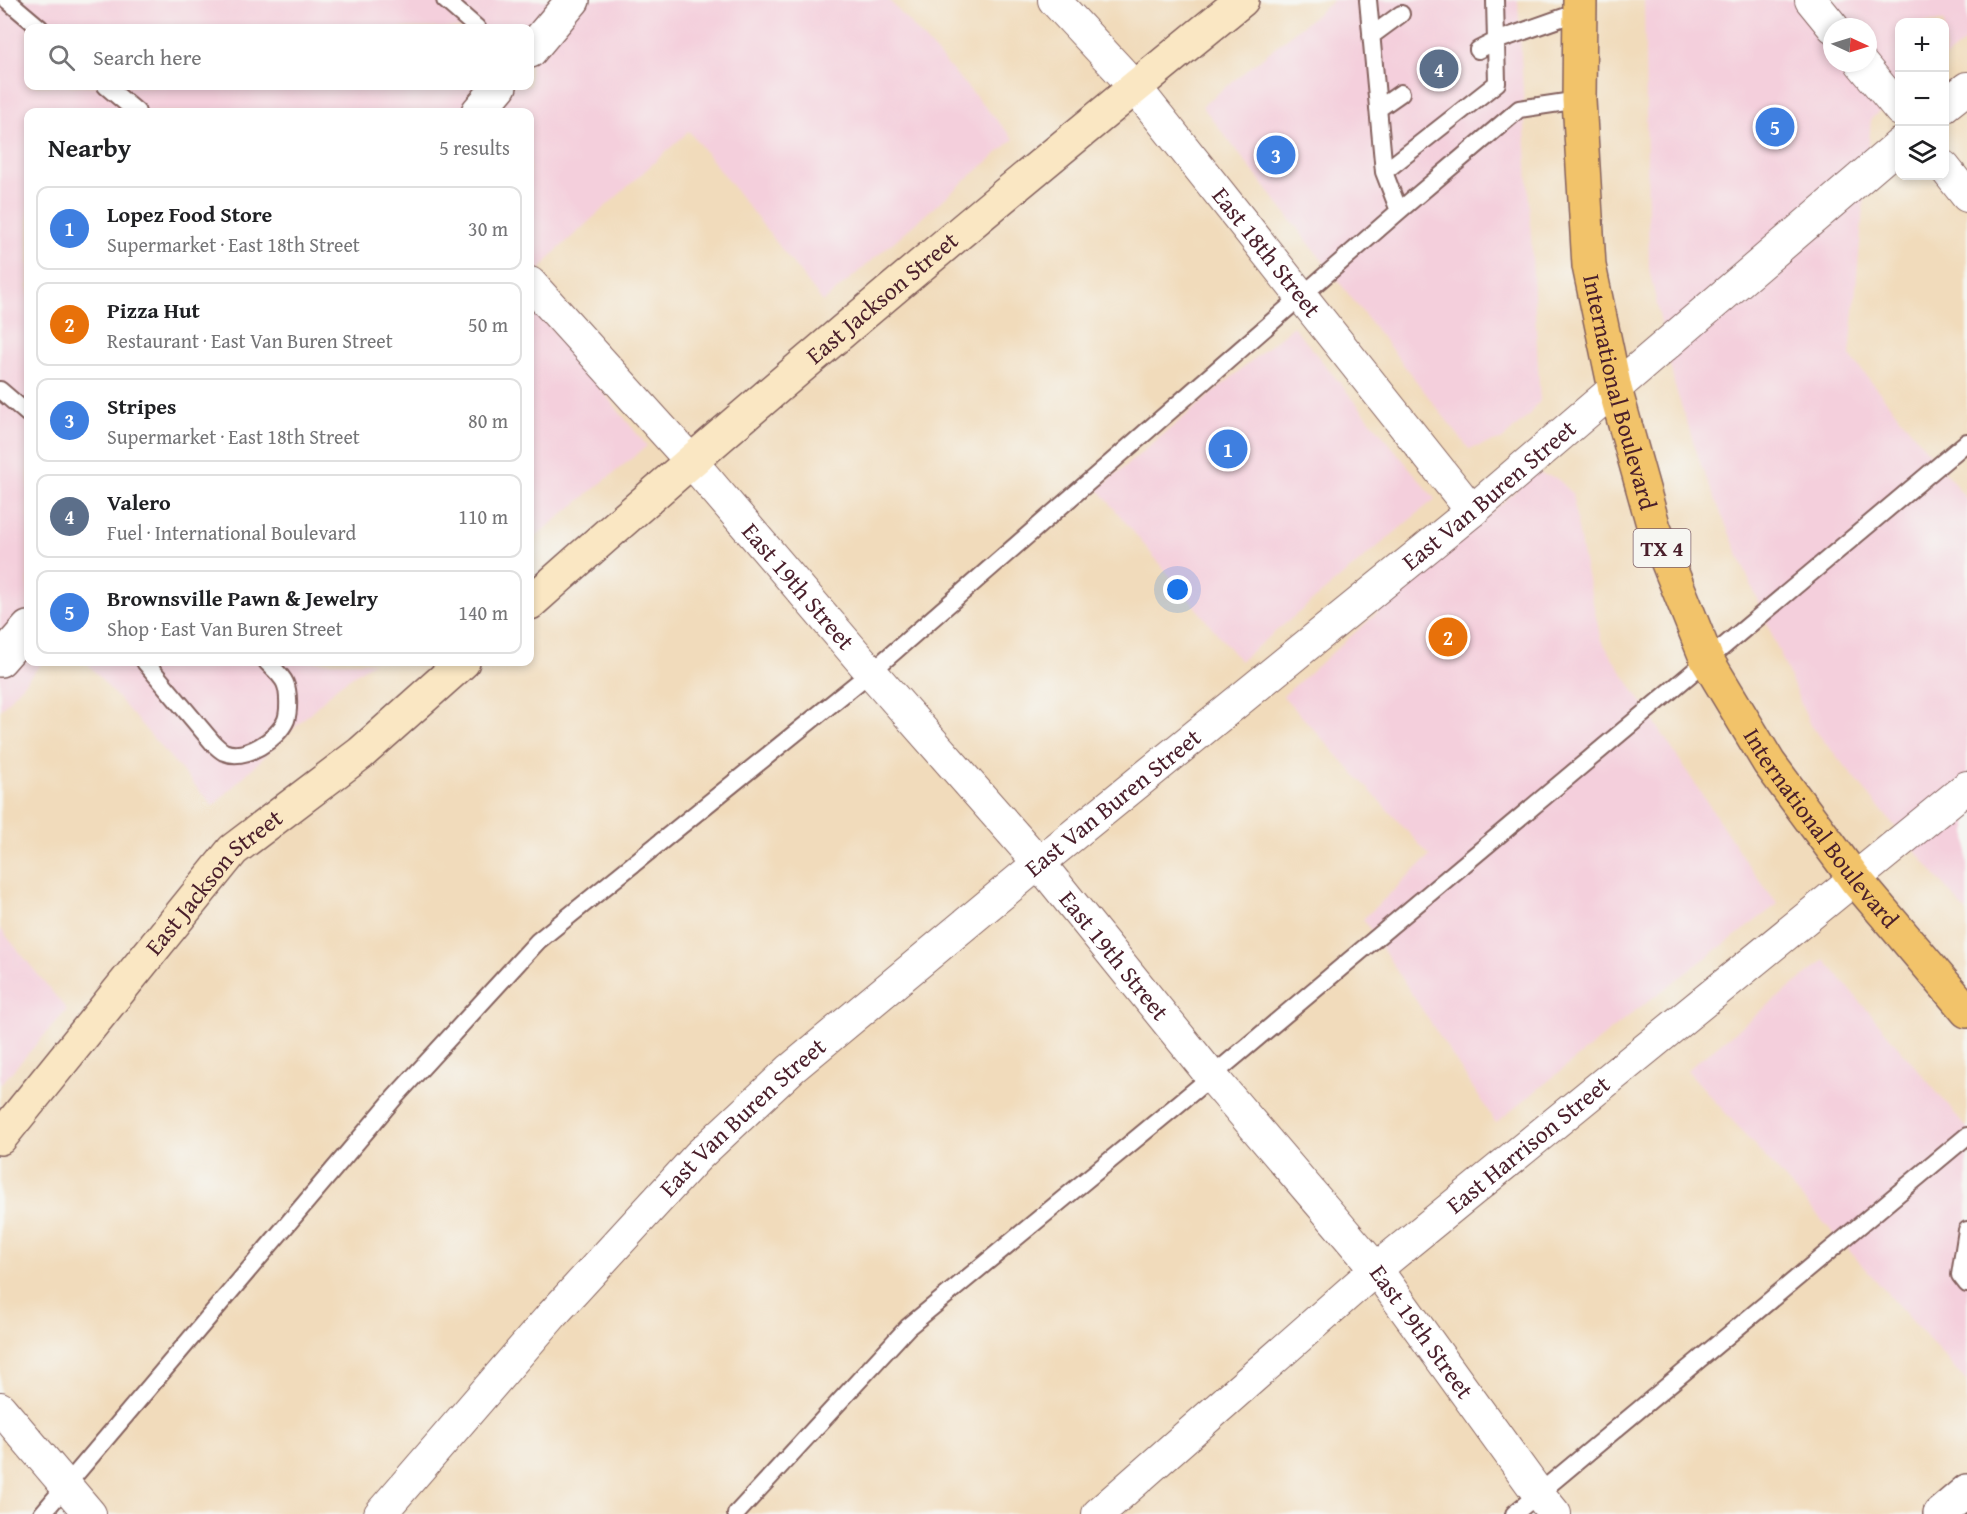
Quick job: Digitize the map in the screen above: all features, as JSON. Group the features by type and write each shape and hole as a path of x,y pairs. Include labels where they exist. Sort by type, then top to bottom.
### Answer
{"main road":[{"name":"East Jackson Street","path":"534,599 690,460 1242,0"},
{"name":"International Boulevard","path":"1580,5 1579,100 1589,266 1615,389 1654,528 1707,660 1769,762 1855,879 1967,1011"},
{"name":"East Jackson Street","path":"0,1138 233,850 360,753 458,666"}],"street":[{"path":"534,46 573,0"},
{"name":"East 18th Street","path":"1054,0 1135,87 1472,511"},
{"path":"1811,0 1826,18"},
{"path":"1869,72 1895,105"},
{"path":"1949,102 1967,88"},
{"path":"481,108 497,90"},
{"name":"East Van Buren Street","path":"380,1514 552,1315 698,1156 790,1069 1472,511 1895,147"},
{"path":"1949,173 1967,196"},
{"name":"East 19th Street","path":"534,288 690,460 1039,863 1212,1077 1376,1269 1547,1503"},
{"path":"0,660 24,633"},
{"name":"East Harrison Street","path":"1098,1514 1376,1269 1967,787"},
{"path":"0,1408 90,1514"},
{"path":"1940,1514 1967,1491"}],"lane":[{"path":"7,0 35,24"},
{"path":"445,0 472,24"},
{"path":"1368,0 1384,172 1399,210"},
{"path":"1384,172 1497,82 1495,0"},
{"path":"1478,50 1580,5"},
{"path":"1371,36 1401,14"},
{"path":"111,90 132,108"},
{"path":"1378,109 1401,93"},
{"path":"42,1514 395,1097 538,941 872,672 1399,210 1519,110 1579,100"},
{"path":"0,390 24,411"},
{"path":"736,1514 908,1327 1212,1077 1967,441"},
{"path":"148,666 213,743 224,752 240,753 256,748 274,737 286,720 288,700 285,683 270,666"},
{"path":"1514,1514 1547,1503 1967,1136"},
{"path":"1967,1230 1960,1275 1967,1284"}],"shaded area":[{"path":"0,0 889,0 1014,139 823,302 689,131 553,254 534,277 534,108 24,108 24,666 39,666 0,710"},
{"path":"1334,0 1518,0 1540,401 1528,416 1503,439 1469,449 1202,106"},
{"path":"1644,0 1967,0 1967,40 1949,55 1949,18 1895,18 1895,98 1871,119 1850,356 1967,499 1967,913 1809,723 1702,468 1675,387 1649,269"},
{"path":"534,307 647,446 534,538"},
{"path":"1293,326 1435,499 1240,661 1098,489"},
{"path":"1536,473 1557,478 1572,493 1601,640 1748,865 1778,904 1635,1011 1496,1123 1363,919 1430,856 1283,696"},
{"path":"90,666 368,666 338,686 213,806"},
{"path":"0,928 67,1010 0,1085"},
{"path":"1825,960 1967,1128 1967,1382 1687,1070"}],"place":[{"name":"Valero","path":"1439,69"},
{"name":"Brownsville Pawn & Jewelry","path":"1775,127"},
{"name":"Stripes","path":"1276,155"},
{"name":"Lopez Food Store","path":"1228,449"},
{"name":"Pizza Hut","path":"1448,637"}]}
